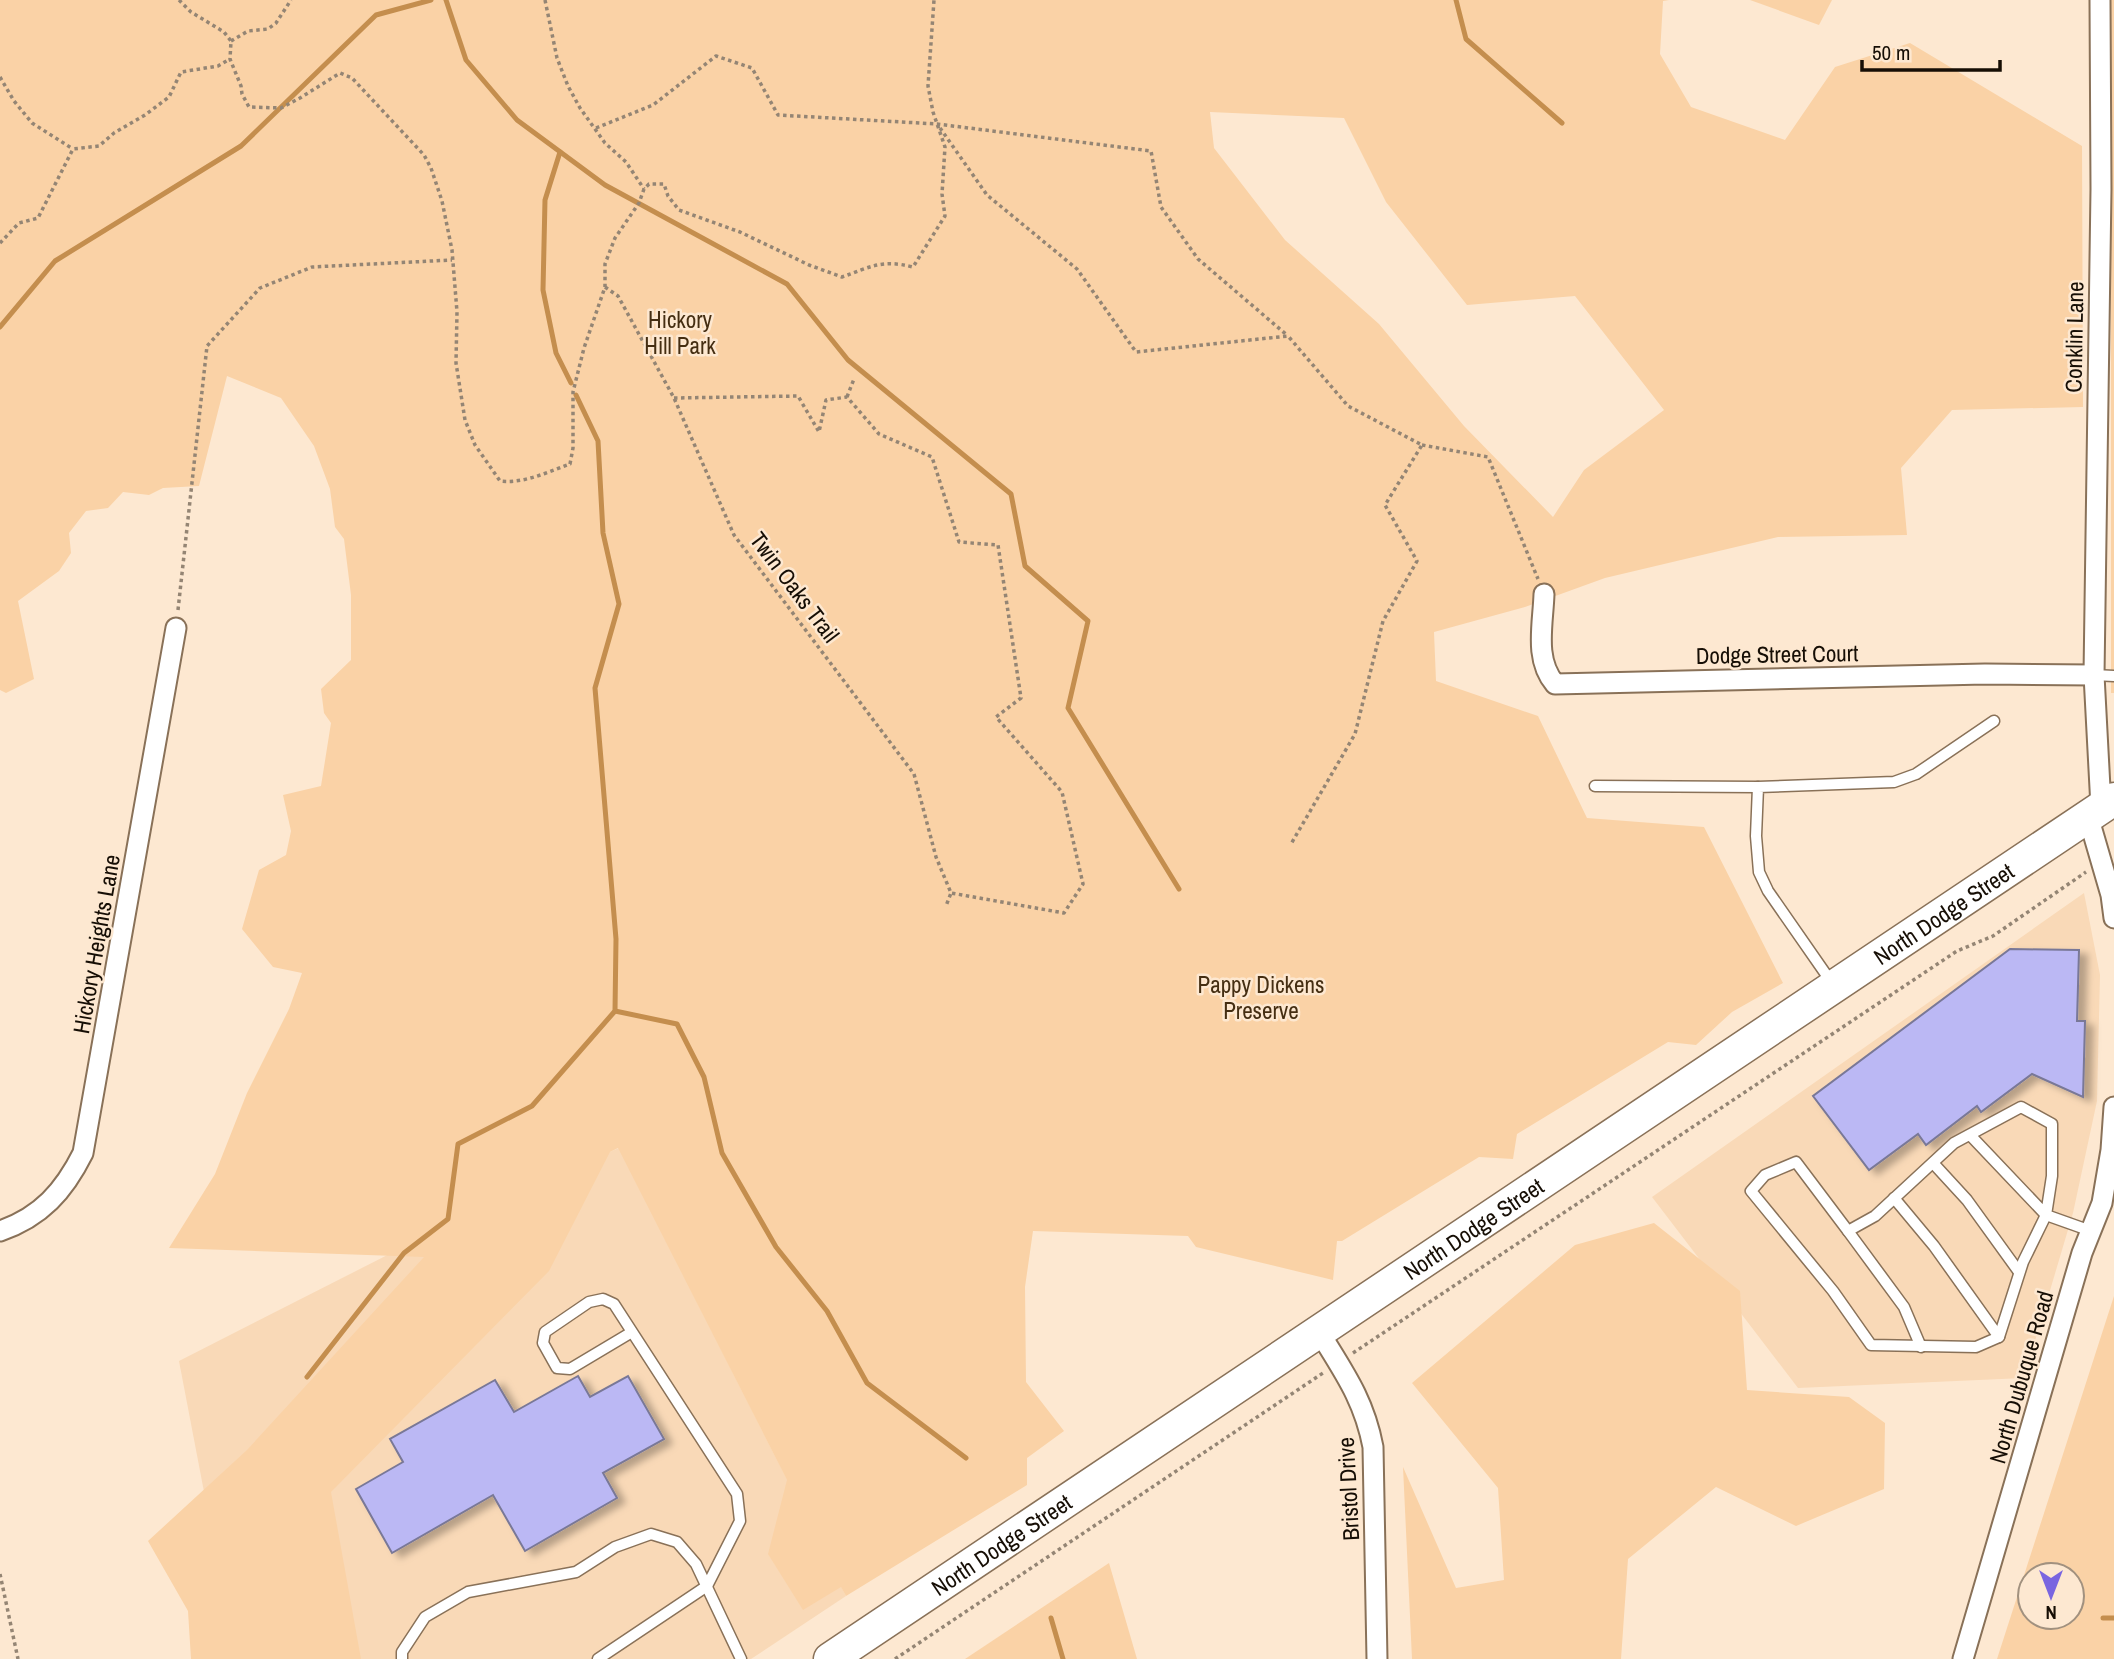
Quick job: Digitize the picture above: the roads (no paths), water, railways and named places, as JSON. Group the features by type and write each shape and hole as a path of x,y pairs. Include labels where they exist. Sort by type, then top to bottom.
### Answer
{"main road":[{"name":"North Dodge Street","path":"830,1659 2101,807"}],"street":[{"name":"Conklin Lane","path":"2100,0 2101,189 2094,675 2101,807"},
{"name":"Dodge Street Court","path":"1544,594 1541,658 1546,673 1555,684 1985,674 2094,675"},
{"name":"Hickory Heights Lane","path":"0,1231 20,1224 59,1194 82,1153 176,628"},
{"path":"2101,807 2101,862 2111,895 2114,918"},
{"name":"North Dubuque Road","path":"1963,1659 2091,1231 2109,1194 2114,1107"},
{"name":"Bristol Drive","path":"1318,1330 1359,1398 1368,1420 1373,1447 1377,1659"}],"lane":[{"path":"2094,675 2114,676"},
{"path":"1595,786 1758,787 1894,782 1916,774 1994,721"},
{"path":"1758,787 1756,836 1759,872 1768,891 1834,986"},
{"path":"1848,1231 1875,1216 1954,1143 2021,1107 2052,1124 2052,1176 2046,1214 2019,1272 1999,1337 1976,1347 1921,1347 1871,1345 1833,1290 1751,1191 1765,1175 1797,1161 1848,1231 1904,1307 1921,1347"},
{"path":"1970,1135 2046,1214 2091,1231"},
{"path":"1933,1163 1967,1200 2019,1272"},
{"path":"1894,1198 1941,1256 1999,1337"},
{"path":"598,1659 707,1586 740,1521 737,1494 614,1304 603,1299 589,1302 545,1332 543,1343 557,1368 570,1369 632,1332"},
{"path":"402,1659 402,1653 425,1617 468,1592 576,1572 615,1547 651,1534 677,1542 696,1564 741,1659"}],"waterway":[{"path":"0,327 55,261 241,146 376,15 431,0"},
{"path":"446,0 466,60 517,120 605,185 787,284 848,360 1011,494 1025,566 1088,621 1068,708 1179,889"},
{"path":"1456,0 1466,39 1562,123"},
{"path":"560,152 545,200 543,290 556,353 571,383"},
{"path":"307,1377 404,1253 448,1219 458,1144 532,1106 615,1011 616,939 595,688 619,604 603,533 598,441 576,395"},
{"path":"615,1011 677,1024 704,1077 722,1153 776,1247 827,1311 867,1383 966,1458"},
{"path":"1051,1618 1063,1659"},
{"path":"2103,1618 2114,1618"}],"park label":[{"name":"Hickory Hill Park","path":"680,332"},
{"name":"Pappy Dickens Preserve","path":"1261,997"}]}
